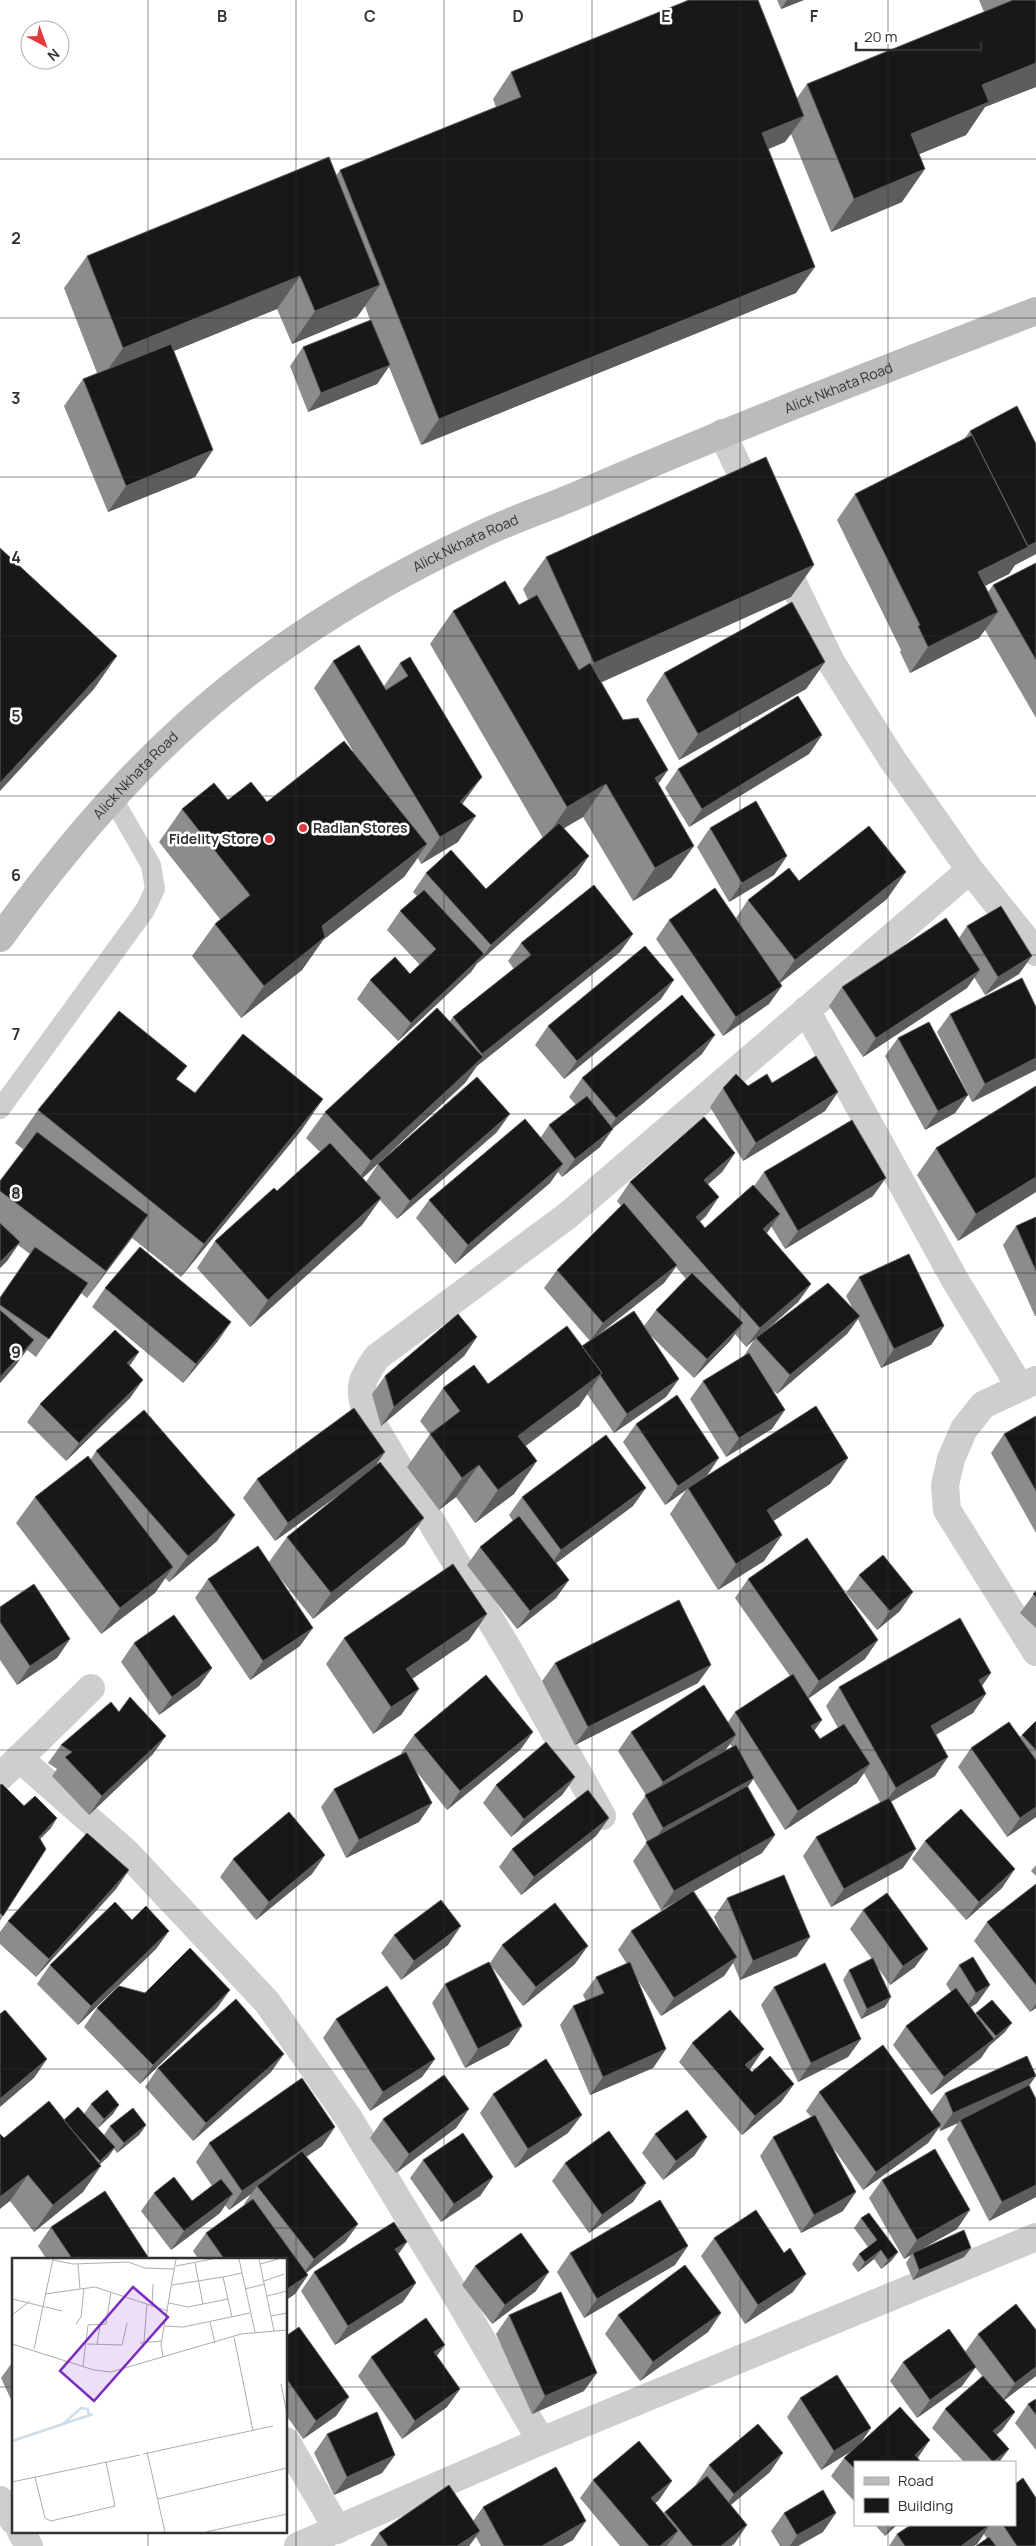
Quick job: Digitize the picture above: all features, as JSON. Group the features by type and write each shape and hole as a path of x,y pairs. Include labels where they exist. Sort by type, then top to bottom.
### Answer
{"main road":[{"name":"Alick Nkhata Road","path":"0,938 44,878 112,797 146,762 204,710 264,661 333,614 406,572 481,534 722,433 1036,311"}],"street":[{"path":"722,433 831,662 892,759 970,870 1036,952"},
{"path":"602,1816 508,1649 366,1413 360,1392 364,1376 378,1357 567,1216 970,870"},
{"path":"806,1010 955,1280 1028,1383 984,1405 964,1428 951,1459 946,1485 947,1510 1036,1652"},
{"path":"0,1777 91,1688"},
{"path":"19,1758 128,1853 267,2002 348,2117 460,2302 541,2441"},
{"path":"298,2546 541,2441 1036,2236"},
{"path":"288,2444 338,2530"},
{"path":"434,2487 448,2512"},
{"path":"0,2500 12,2518"},
{"path":"22,2534 29,2546"}],"lane":[{"path":"0,1109 145,910 155,889 151,865 112,797"}],"building":[{"path":"689,0 758,0 804,116 762,133 815,267 439,419 340,170 521,97 511,72"},
{"path":"1013,0 1036,0 1036,63 982,85 989,102 911,134 925,169 854,199 807,84"},
{"path":"329,157 380,285 315,311 300,276 123,348 87,256"},
{"path":"371,320 390,365 321,393 303,347"},
{"path":"171,344 213,450 126,486 83,379"},
{"path":"1017,406 1036,444 1036,542 1028,546 970,431"},
{"path":"972,435 1028,547 978,572 998,612 928,647 918,626 920,625 855,494"},
{"path":"766,457 814,565 594,663 546,557"},
{"path":"0,548 117,656 0,783"},
{"path":"1036,563 1036,660 993,585"},
{"path":"505,581 519,605 537,595 579,670 590,663 623,720 638,718 668,770 655,778 694,846 655,868 606,784 567,807 453,611"},
{"path":"792,602 825,662 698,734 664,673"},
{"path":"359,645 386,690 408,676 400,663 410,657 482,777 460,802 476,816 440,837 333,661"},
{"path":"798,696 822,735 702,809 678,769"},
{"path":"344,741 427,844 322,926 325,937 264,986 215,924 250,895 182,809 214,783 228,800 251,782 267,802"},
{"path":"756,801 787,856 742,883 710,828"},
{"path":"559,823 589,856 491,945 426,873 451,850 486,889"},
{"path":"869,826 906,872 795,960 748,900 789,868 799,881"},
{"path":"594,885 633,934 482,1054 453,1017 531,955 521,943"},
{"path":"715,888 782,986 736,1017 669,920"},
{"path":"424,890 484,954 411,1023 370,980 395,957 410,974 436,949 400,911"},
{"path":"1001,906 1032,956 998,977 967,926"},
{"path":"946,918 980,970 876,1038 842,987"},
{"path":"645,946 674,980 577,1061 548,1026"},
{"path":"1022,978 1036,1007 1036,1058 985,1084 950,1014"},
{"path":"682,995 715,1035 616,1118 582,1078"},
{"path":"437,1008 483,1057 371,1161 325,1112"},
{"path":"119,1011 187,1066 176,1079 195,1093 243,1034 323,1099 204,1244 38,1110"},
{"path":"929,1022 968,1095 938,1111 898,1038"},
{"path":"816,1056 838,1092 756,1143 723,1088 736,1074 748,1086 767,1074 772,1083"},
{"path":"477,1077 510,1114 410,1201 378,1164"},
{"path":"1036,1086 1036,1177 976,1214 936,1148"},
{"path":"587,1096 613,1129 575,1159 549,1125"},
{"path":"704,1117 735,1153 704,1180 719,1197 696,1217 705,1228 753,1185 780,1214 763,1229 811,1284 760,1328 630,1182"},
{"path":"525,1119 563,1164 468,1245 429,1200"},
{"path":"852,1120 886,1178 798,1231 764,1172"},
{"path":"37,1132 148,1215 106,1271 0,1191 0,1181"},
{"path":"330,1143 381,1198 268,1300 215,1241 274,1188 277,1191"},
{"path":"624,1203 677,1265 603,1323 557,1270"},
{"path":"1036,1217 1036,1271 1016,1226"},
{"path":"0,1223 20,1242 0,1262"},
{"path":"35,1247 88,1283 49,1339 0,1305 0,1298"},
{"path":"140,1247 231,1322 196,1364 105,1288"},
{"path":"909,1254 944,1326 894,1349 859,1277"},
{"path":"692,1273 743,1323 707,1359 656,1310"},
{"path":"828,1283 860,1316 790,1375 756,1338"},
{"path":"0,1310 34,1340 0,1377"},
{"path":"634,1311 679,1379 627,1414 600,1375 602,1373 582,1346"},
{"path":"458,1314 477,1337 394,1407 385,1376"},
{"path":"567,1326 602,1373 518,1436 537,1461 498,1490 479,1465 462,1478 430,1434 460,1411 443,1388 474,1365 488,1384"},
{"path":"115,1330 139,1352 127,1363 143,1380 79,1443 40,1404"},
{"path":"749,1353 785,1410 739,1438 703,1381"},
{"path":"677,1395 719,1458 678,1486 636,1424"},
{"path":"816,1406 848,1458 767,1510 782,1535 736,1564 688,1488"},
{"path":"354,1408 385,1452 288,1523 257,1479"},
{"path":"144,1410 235,1515 188,1556 96,1451"},
{"path":"1036,1416 1036,1491 1004,1434"},
{"path":"606,1435 646,1488 561,1550 522,1497"},
{"path":"88,1456 173,1567 120,1608 35,1497"},
{"path":"380,1462 424,1518 331,1593 287,1537"},
{"path":"519,1516 569,1580 530,1611 480,1547"},
{"path":"807,1538 878,1640 819,1681 748,1579"},
{"path":"258,1546 313,1628 263,1661 208,1579"},
{"path":"883,1555 913,1592 890,1611 859,1575"},
{"path":"453,1564 487,1614 406,1669 419,1689 391,1707 344,1638"},
{"path":"34,1584 70,1639 30,1666 0,1622 0,1607"},
{"path":"679,1600 711,1665 588,1727 555,1663"},
{"path":"174,1615 212,1668 172,1697 134,1643"},
{"path":"960,1618 991,1673 979,1680 986,1694 931,1726 948,1757 896,1788 839,1687"},
{"path":"793,1674 822,1720 811,1726 820,1739 844,1724 870,1764 798,1811 735,1712"},
{"path":"486,1675 533,1732 460,1791 414,1735"},
{"path":"704,1685 736,1735 663,1782 631,1732"},
{"path":"130,1697 166,1736 102,1796 65,1757 72,1752 61,1745 111,1702 119,1712"},
{"path":"1036,1721 1036,1750 1022,1735"},
{"path":"1009,1722 1036,1760 1036,1807 1020,1818 971,1748"},
{"path":"546,1742 575,1777 524,1819 496,1785"},
{"path":"736,1745 754,1778 663,1828 645,1795"},
{"path":"406,1752 432,1803 359,1840 334,1789"},
{"path":"2,1784 24,1806 35,1796 57,1818 39,1837 46,1849 3,1916 0,1913 0,1785"},
{"path":"747,1786 775,1835 674,1891 646,1842"},
{"path":"588,1790 609,1818 534,1877 512,1849"},
{"path":"889,1798 916,1849 844,1889 816,1837"},
{"path":"961,1809 1015,1869 979,1902 925,1841"},
{"path":"289,1812 325,1855 269,1902 233,1859"},
{"path":"87,1833 129,1870 49,1959 8,1921"},
{"path":"784,1875 810,1937 753,1961 727,1898"},
{"path":"1036,1884 1036,1985 987,1922"},
{"path":"693,1891 737,1957 674,1998 631,1931"},
{"path":"887,1893 928,1949 903,1966 863,1910"},
{"path":"441,1900 461,1926 414,1961 394,1935"},
{"path":"115,1902 132,1920 146,1906 169,1931 91,2006 50,1965"},
{"path":"555,1903 588,1946 536,1987 502,1945"},
{"path":"190,1948 230,1990 153,2065 97,2008 119,1986 145,1993"},
{"path":"973,1957 990,1985 976,1993 959,1965"},
{"path":"873,1958 891,1997 867,2009 849,1970"},
{"path":"489,1962 522,2026 478,2049 445,1984"},
{"path":"630,1962 666,2049 603,2077 573,2006 604,1993 596,1977"},
{"path":"825,1963 861,2039 811,2063 774,1987"},
{"path":"387,1986 435,2059 383,2092 336,2019"},
{"path":"956,1988 994,2039 944,2077 906,2026"},
{"path":"236,1999 284,2054 206,2123 158,2068"},
{"path":"992,2000 1012,2023 996,2036 976,2013"},
{"path":"5,2010 47,2059 0,2099 0,2014"},
{"path":"730,2010 764,2049 745,2065 752,2072 770,2056 794,2084 755,2116 692,2043"},
{"path":"883,2045 941,2125 876,2172 819,2092"},
{"path":"1027,2056 1036,2076 953,2113 945,2093"},
{"path":"546,2059 582,2115 528,2149 493,2094"},
{"path":"444,2075 469,2109 409,2154 383,2119"},
{"path":"302,2078 335,2127 242,2191 209,2143"},
{"path":"1029,2085 1036,2099 1036,2185 1002,2202 960,2120"},
{"path":"107,2090 119,2105 104,2119 91,2104"},
{"path":"49,2101 101,2166 53,2205 28,2175 0,2197 0,2134 4,2138"},
{"path":"78,2107 115,2147 100,2161 64,2120"},
{"path":"133,2108 146,2125 124,2143 110,2126"},
{"path":"687,2110 707,2137 676,2161 655,2134"},
{"path":"815,2115 856,2192 814,2215 773,2137"},
{"path":"609,2131 646,2183 602,2215 565,2163"},
{"path":"463,2133 493,2177 454,2204 423,2160"},
{"path":"935,2149 970,2210 917,2240 882,2180"},
{"path":"302,2151 358,2224 314,2259 257,2186"},
{"path":"174,2177 192,2201 221,2179 233,2194 184,2231 154,2193"},
{"path":"105,2191 149,2258 72,2258 51,2227"},
{"path":"253,2199 308,2275 288,2289 288,2258 224,2258 206,2233"},
{"path":"660,2200 688,2246 597,2299 570,2253"},
{"path":"756,2210 784,2253 790,2248 806,2274 758,2305 714,2238"},
{"path":"869,2213 898,2252 888,2260 881,2250 865,2262 859,2254 877,2240 861,2218"},
{"path":"394,2222 407,2242 395,2249 416,2283 348,2326 314,2272"},
{"path":"964,2230 971,2248 919,2270 913,2253"},
{"path":"521,2233 549,2272 505,2305 475,2266"},
{"path":"685,2265 721,2313 653,2362 618,2315"},
{"path":"561,2292 597,2373 545,2396 509,2315"},
{"path":"1016,2304 1036,2330 1036,2367 1015,2383 978,2334"},
{"path":"426,2318 445,2345 434,2352 460,2389 415,2421 371,2357"},
{"path":"299,2327 349,2397 316,2421 288,2381 288,2335"},
{"path":"949,2329 976,2367 930,2400 903,2362"},
{"path":"837,2375 871,2428 834,2451 800,2398"},
{"path":"983,2376 1015,2412 993,2431 1009,2449 992,2461 945,2409"},
{"path":"1036,2399 1036,2415 1028,2404"},
{"path":"900,2407 930,2440 915,2455 920,2461 854,2461 854,2468 844,2458"},
{"path":"377,2412 395,2455 347,2477 327,2434"},
{"path":"758,2424 783,2453 734,2494 709,2465"},
{"path":"639,2441 672,2481 651,2498 678,2531 660,2546 649,2546 593,2480"},
{"path":"556,2467 586,2521 542,2546 504,2546 483,2507"},
{"path":"707,2476 747,2525 721,2546 693,2546 665,2512"},
{"path":"1023,2478 1036,2498 1036,2546 1017,2546 1004,2526 1016,2526 1016,2483"},
{"path":"449,2485 480,2531 457,2546 388,2546 379,2533"},
{"path":"823,2490 836,2513 797,2535 784,2513"},
{"path":"909,2526 989,2526 961,2546 905,2546 897,2534"},
{"path":"989,2537 996,2546 976,2546"}],"place":[{"name":"Radian Stores","path":"303,828"},
{"name":"Fidelity Store","path":"269,839"}]}
